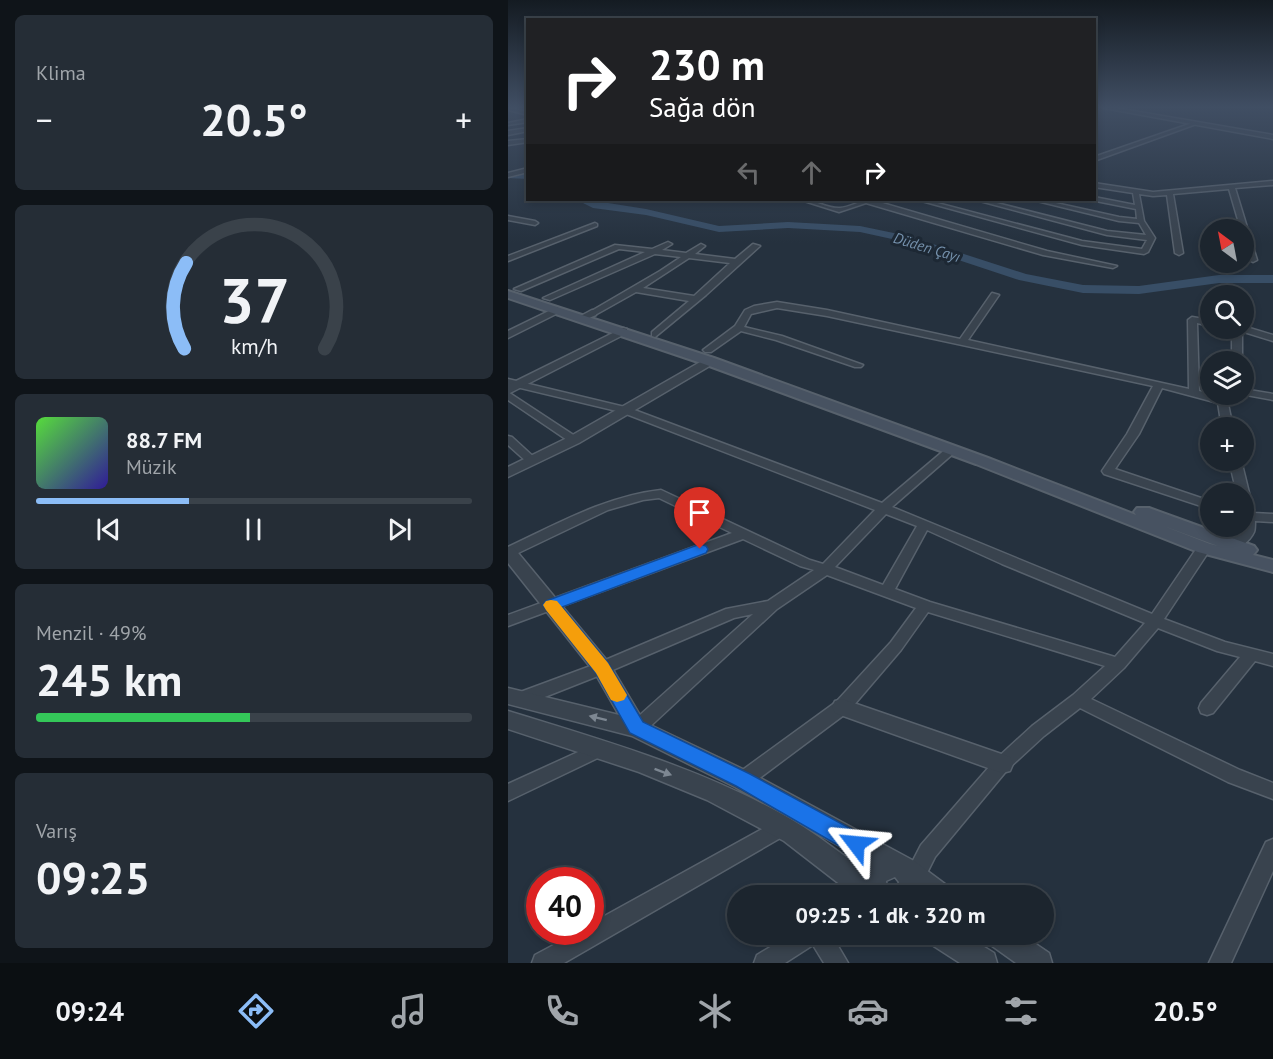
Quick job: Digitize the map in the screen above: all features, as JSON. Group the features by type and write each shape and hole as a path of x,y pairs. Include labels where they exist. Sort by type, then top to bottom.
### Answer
{"main road":[{"path":"511,289 587,315 655,334 1204,548 1273,556"},
{"path":"587,315 623,331 708,356 1273,566"}],"street":[{"path":"1096,158 1111,153"},
{"path":"508,175 526,171"},
{"path":"1096,186 1136,193 1170,193 1273,183"},
{"path":"1232,187 1241,219"},
{"path":"1136,193 1141,221 1151,238"},
{"path":"1170,193 1179,253"},
{"path":"1096,199 1139,208"},
{"path":"808,201 839,210 863,201"},
{"path":"869,201 1046,253 1112,266"},
{"path":"925,201 1082,243 1144,252 1151,238"},
{"path":"983,201 1107,233 1151,238"},
{"path":"1040,201 1119,219 1141,221"},
{"path":"984,234 1062,201"},
{"path":"510,219 535,224"},
{"path":"508,259 595,225"},
{"path":"508,335 552,304 668,244"},
{"path":"587,315 635,289 701,246"},
{"path":"655,334 671,317 709,288 735,261 756,246"},
{"path":"511,289 618,248 735,261"},
{"path":"635,289 695,299"},
{"path":"962,342 995,295"},
{"path":"508,473 574,440 708,356 739,328 748,312 763,306 777,305 891,325 1159,384 1200,396"},
{"path":"1194,394 1192,320 1200,321"},
{"path":"739,328 780,338 858,365"},
{"path":"508,390 514,382 623,331"},
{"path":"1254,333 1273,338"},
{"path":"514,382 625,410 884,508 1007,561 1222,647 1273,660"},
{"path":"1159,384 1133,434 1108,471 1200,502"},
{"path":"1254,394 1273,397"},
{"path":"508,395 574,440"},
{"path":"508,439 532,461"},
{"path":"637,728 772,605 826,569 884,508 951,450"},
{"path":"637,728 602,668 508,552 602,510 647,494 661,494 743,534 760,539 805,563 925,606 1118,664"},
{"path":"1254,517 1273,518"},
{"path":"886,592 924,524"},
{"path":"508,621 743,534"},
{"path":"1231,551 1243,537"},
{"path":"889,885 928,851 1002,764 1038,731 1079,700 1118,664 1155,621 1204,548"},
{"path":"514,697 602,668 731,613 772,605"},
{"path":"743,780 842,706 896,646 925,606"},
{"path":"1207,708 1252,654"},
{"path":"514,697 637,728 743,780 889,885"},
{"path":"1079,700 1234,776 1273,791"},
{"path":"842,706 1002,764"},
{"path":"508,720 600,749 717,792 889,885"},
{"path":"508,793 600,749"},
{"path":"543,963 782,827"},
{"path":"1220,963 1273,848"},
{"path":"764,963 794,945"},
{"path":"825,945 837,963"},
{"path":"955,945 984,963"},
{"path":"1013,945 1039,963"}],"waterway":[{"name":"Düden Çayı","path":"508,175 526,176"},
{"name":"Düden Çayı","path":"584,201 593,205 646,212 719,229 788,225 860,229 904,238 1023,277 1083,289 1139,290 1219,279 1273,279"}],"slow traffic":[{"path":"551,605 602,668 617,695"}],"route":[{"path":"700,549 551,605 602,668 637,728 743,780 856,844"}]}
